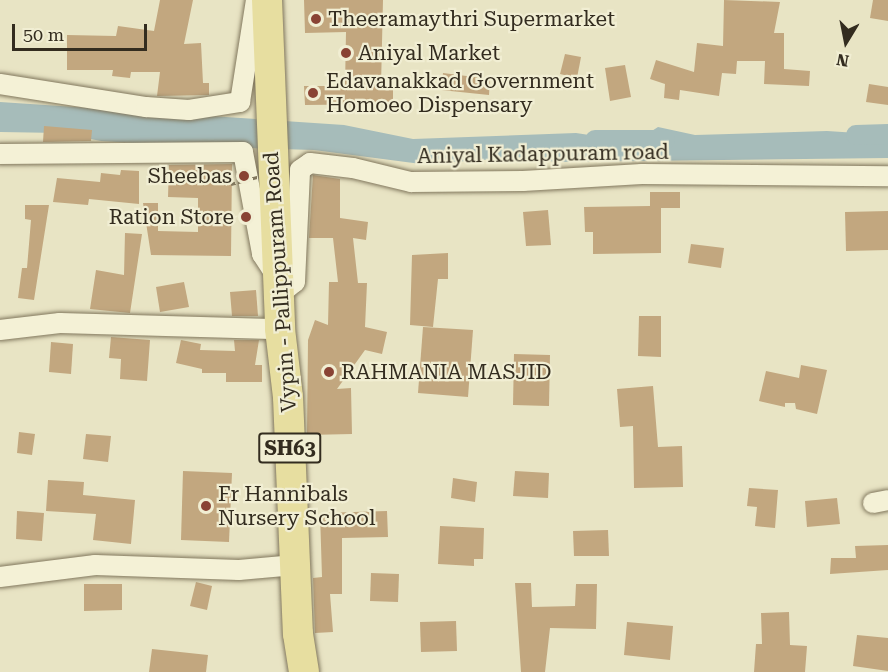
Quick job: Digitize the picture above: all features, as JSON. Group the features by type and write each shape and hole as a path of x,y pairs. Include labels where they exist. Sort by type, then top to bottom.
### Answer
{"main road":[{"name":"Vypin - Pallippuram Road","path":"263,5 277,225 280,328 288,397 295,565 304,672"}],"street":[{"path":"0,84 146,107 189,110 240,102 263,5"},
{"path":"0,154 243,152 262,254 279,286"},
{"name":"Aniyal Kadappuram road","path":"279,286 295,282 300,170 310,163 353,168 411,182 523,181 642,174 888,176"},
{"path":"0,330 60,323 146,323 280,328"},
{"path":"0,577 95,565 239,570 295,565"}],"path":[{"path":"231,184 258,177"}],"water":[{"path":"0,102 344,125 413,139 576,133 635,142 658,127 695,135 827,131 888,135 888,158 555,162 528,157 421,164 314,150 181,146 101,141 60,133 0,132"}],"building":[{"path":"160,0 193,0 184,44 201,43 203,83 209,83 209,95 157,96 160,72 131,72 130,78 112,76 113,70 67,70 67,35 116,36 118,26 154,31"},
{"path":"304,0 383,0 381,86 393,86 393,104 305,105 304,86 345,86 346,32 305,33"},
{"path":"724,0 780,2 774,33 784,33 784,69 810,71 809,86 764,84 765,61 737,61 736,74 722,73 719,96 680,90 679,100 664,98 665,84 650,79 656,60 694,72 697,43 723,46"},
{"path":"873,0 888,0 888,21 870,18"},
{"path":"565,54 581,57 577,78 560,74"},
{"path":"625,65 631,97 610,101 605,68"},
{"path":"443,73 490,79 489,95 441,90"},
{"path":"869,84 888,87 888,105 866,102"},
{"path":"44,126 92,130 91,141 43,142"},
{"path":"232,164 231,256 151,255 143,203 158,203 158,231 198,232 198,198 168,197 169,165"},
{"path":"121,170 139,171 139,204 89,199 88,205 53,202 57,178 100,182 101,173 120,175"},
{"path":"313,175 340,179 340,218 368,222 366,240 353,238 358,283 367,283 365,327 387,332 382,354 365,350 337,389 351,388 352,434 307,435 308,340 315,320 328,325 329,282 338,282 333,238 309,238"},
{"path":"650,192 680,192 680,208 661,208 661,253 593,254 593,232 585,232 584,207 650,206"},
{"path":"25,205 49,205 34,300 18,298 22,268 27,268 31,220 25,219"},
{"path":"548,210 551,245 526,246 523,212"},
{"path":"888,211 888,250 846,251 845,212"},
{"path":"125,233 142,234 130,313 90,309 96,270 124,275"},
{"path":"691,244 724,248 721,268 688,263"},
{"path":"448,253 448,279 438,279 433,327 410,325 412,255"},
{"path":"184,282 189,307 160,312 156,287"},
{"path":"256,290 258,316 232,316 230,292"},
{"path":"639,316 661,316 661,357 638,356"},
{"path":"423,327 473,330 468,397 418,393"},
{"path":"111,337 150,340 147,381 120,379 121,359 109,358"},
{"path":"181,340 201,344 200,350 235,351 234,340 259,340 255,365 262,365 262,382 226,382 226,373 202,373 202,369 176,363"},
{"path":"51,342 73,344 71,374 49,372"},
{"path":"514,354 550,355 549,406 513,405"},
{"path":"801,365 827,370 817,414 796,409 795,403 785,403 785,407 759,401 766,371 799,378"},
{"path":"653,386 658,447 682,446 683,487 634,488 633,426 620,427 617,389"},
{"path":"19,432 35,434 32,455 17,453"},
{"path":"86,434 111,436 108,462 83,459"},
{"name":"Fr Hannibals Nursery School","path":"183,471 232,473 229,542 181,540"},
{"path":"515,471 549,473 548,498 513,496"},
{"path":"453,478 477,482 475,502 451,498"},
{"path":"48,480 84,482 83,495 135,500 131,544 93,540 96,514 46,511"},
{"path":"749,488 778,490 775,528 755,526 757,507 747,506"},
{"path":"837,498 840,524 807,527 805,501"},
{"path":"17,511 44,513 42,541 16,539"},
{"path":"387,511 388,537 342,538 342,594 330,594 333,632 315,633 313,578 322,577 320,513"},
{"path":"440,526 484,528 483,559 474,559 474,566 438,564"},
{"path":"608,530 609,556 574,556 573,531"},
{"path":"888,545 888,570 830,574 831,558 856,558 855,546"},
{"path":"371,573 399,574 398,602 370,601"},
{"path":"196,582 212,586 207,610 190,606"},
{"path":"515,583 531,583 532,607 575,606 576,584 597,584 596,629 550,628 545,672 521,672"},
{"path":"84,584 122,584 122,610 84,611"},
{"path":"789,612 790,645 807,646 805,672 754,672 756,644 762,644 761,613"},
{"path":"456,621 457,651 421,652 420,622"},
{"path":"627,622 673,626 670,660 624,655"},
{"path":"857,635 888,638 888,671 853,666"},
{"path":"152,649 208,655 206,672 149,672"}],"waterway":[{"path":"856,135 888,134"},
{"path":"595,140 665,140"}],"place":[{"name":"Theeramaythri Supermarket","path":"316,19"},
{"name":"Aniyal Market","path":"346,53"},
{"name":"Edavanakkad Government Homoeo Dispensary","path":"313,93"},
{"name":"Sheebas","path":"244,176"},
{"name":"Ration Store","path":"246,217"},
{"name":"RAHMANIA MASJID","path":"329,372"},
{"name":"Fr Hannibals Nursery School","path":"206,506"}]}
